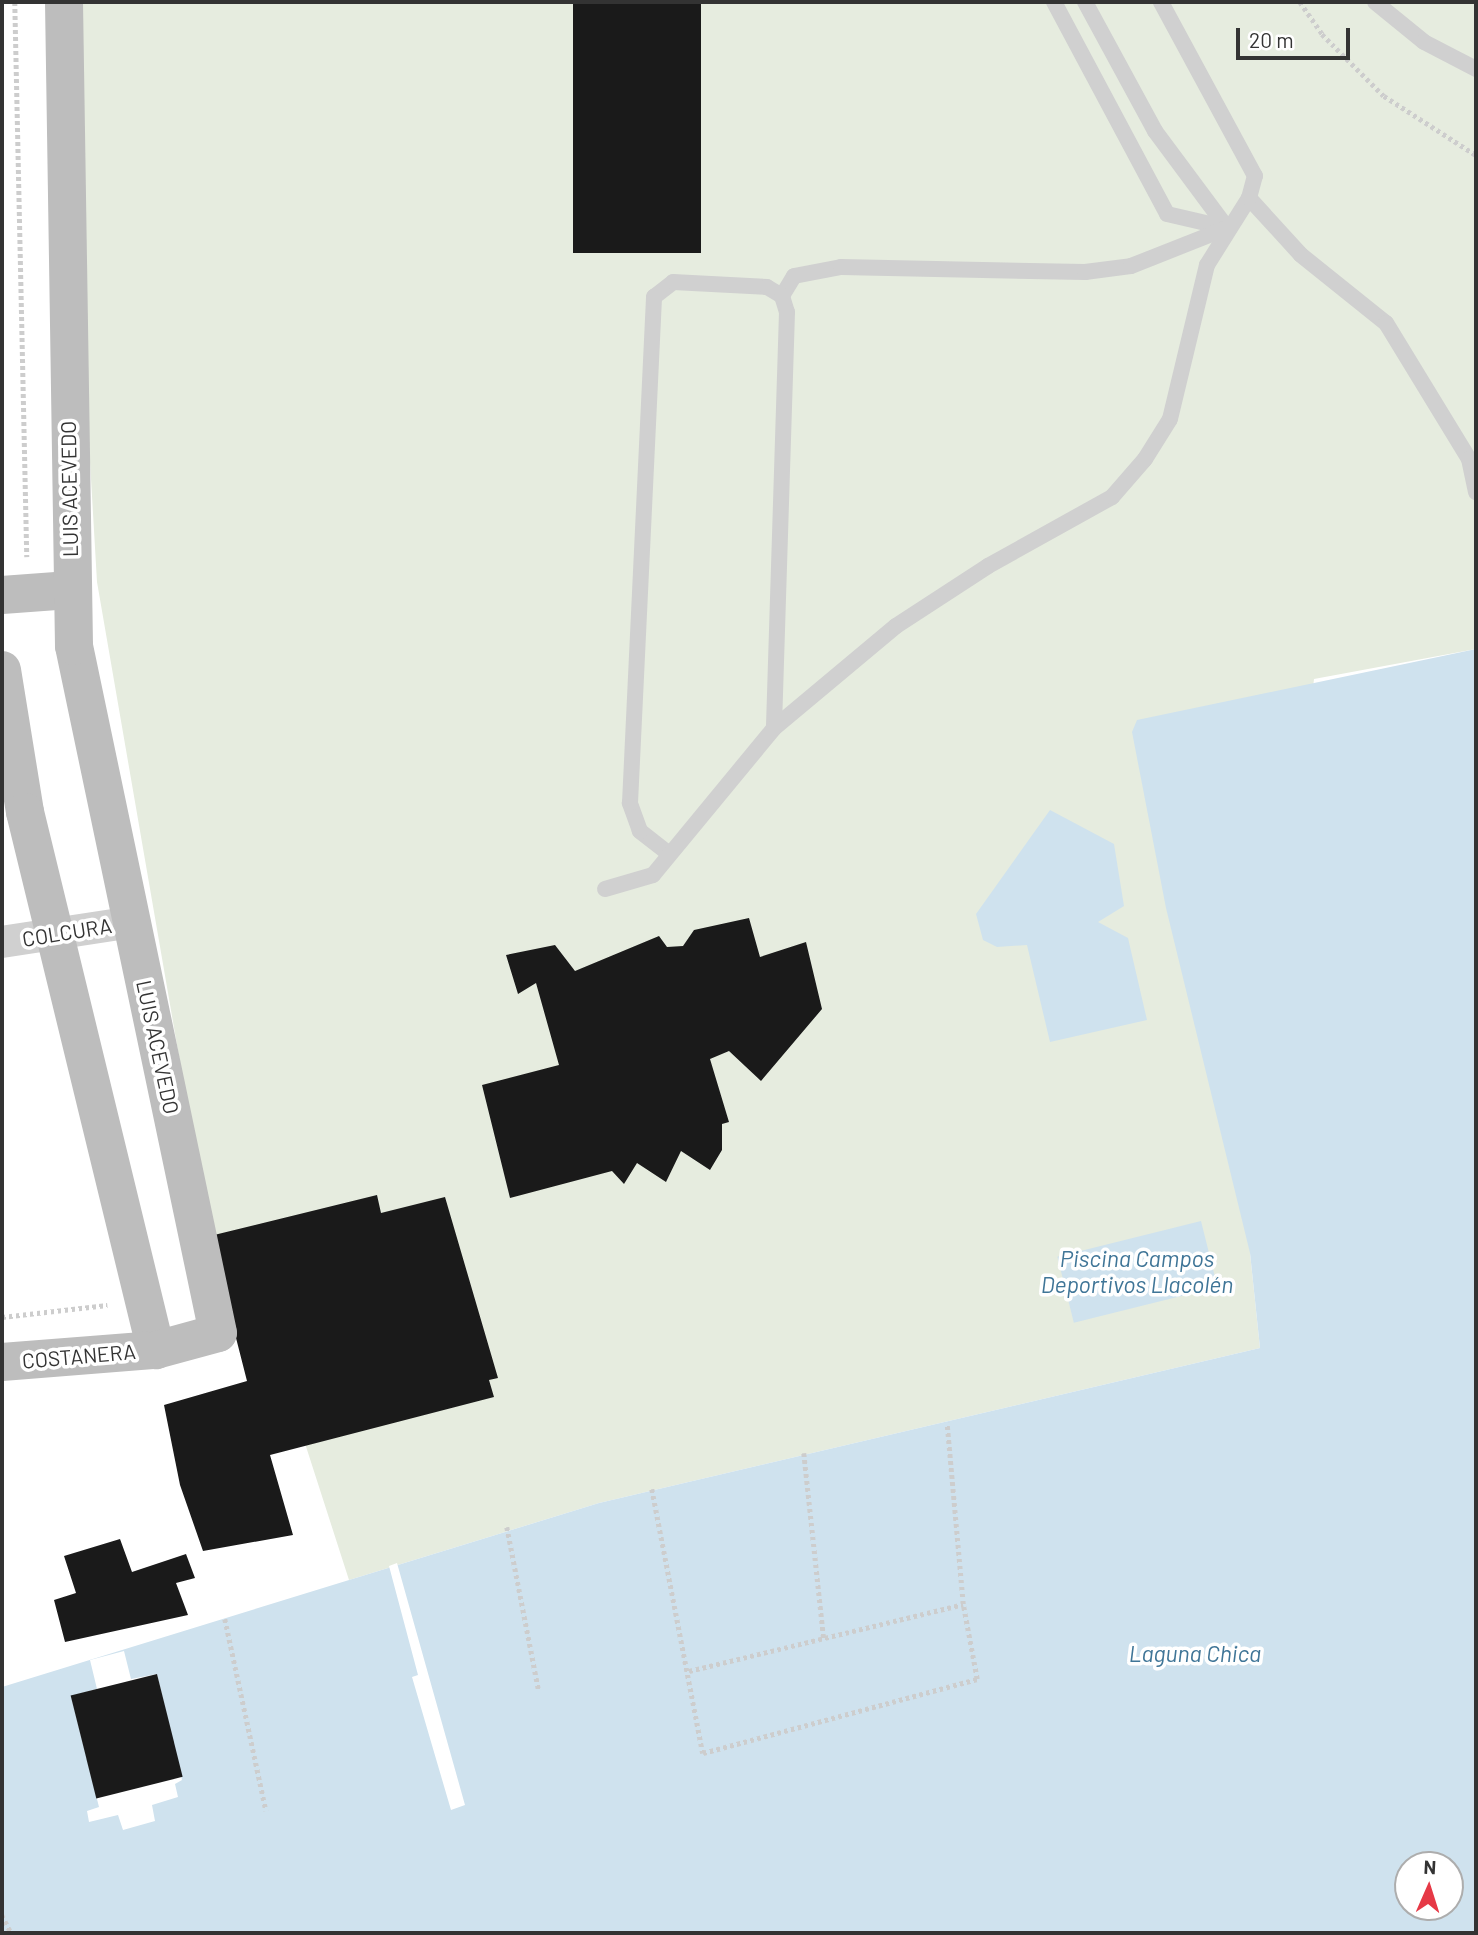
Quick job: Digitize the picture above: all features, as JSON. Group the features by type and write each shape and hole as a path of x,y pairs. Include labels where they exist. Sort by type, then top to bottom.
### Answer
{"street":[{"name":"LUIS ACEVEDO","path":"64,2 70,590 83,705 132,922 218,1333 156,1349"},
{"path":"2,595 70,590"},
{"path":"2,670 54,934 156,1349"},
{"name":"COLCURA","path":"2,942 132,922"},
{"name":"COSTANERA","path":"2,1362 156,1349"}],"lane":[{"path":"1054,2 1167,214 1227,228"},
{"path":"1086,2 1155,131 1227,228"},
{"path":"605,889 653,875 668,853 774,728 896,626 988,566 1112,497 1170,419 1207,265 1227,228 1249,198 1255,176 1161,2"},
{"path":"1375,2 1424,42 1476,69"},
{"path":"1249,198 1301,255 1385,323 1469,459 1476,492"},
{"path":"782,296 794,276 841,267 1085,272 1130,266 1227,228"},
{"path":"668,853 640,831 631,803 654,297 673,282 766,287 782,296 787,312 774,728"}],"path":[{"path":"1300,2 1322,34 1384,96 1476,155"},
{"path":"652,1489 703,1753 977,1679 963,1604 947,1423"},
{"path":"804,1454 824,1640"},
{"path":"507,1527 539,1691"},
{"path":"689,1671 963,1604"},
{"path":"225,1619 267,1811"},
{"path":"2,1915 10,1933"}],"shaded area":[{"path":"80,2 1476,2 1476,649 1314,679 1250,1253 1260,1348 599,1503 349,1580 282,1372 210,1236 97,582 71,135"}],"water":[{"name":"Laguna Chica","path":"1476,649 1476,1933 2,1933 2,1687 599,1503 1260,1348 1250,1253 1166,908 1132,732 1137,720"},
{"path":"1050,810 1114,844 1124,906 1098,922 1128,938 1147,1020 1050,1042 1027,945 997,947 983,940 976,914"},
{"name":"Piscina Campos Deportivos Llacolén","path":"1201,1221 1217,1287 1074,1323 1057,1257"}],"pier":[{"path":"397,1563 465,1805 451,1810 412,1677 418,1675 389,1566"},
{"path":"124,1651 131,1679 157,1674 182,1780 175,1784 178,1797 152,1805 155,1821 123,1830 118,1815 89,1822 87,1811 99,1807 71,1696 97,1689 90,1660"}],"building":[{"path":"573,2 701,2 701,253 573,253"},
{"path":"749,918 760,957 806,942 822,1009 761,1081 729,1051 710,1059 729,1122 722,1124 722,1150 710,1170 681,1151 666,1182 637,1163 624,1184 612,1171 510,1198 482,1085 559,1065 536,983 518,994 506,955 555,945 575,971 659,936 667,947 683,946 694,930"},
{"path":"377,1195 381,1213 445,1197 498,1378 489,1380 494,1397 270,1455 293,1535 203,1551 180,1485 164,1405 247,1381 210,1236"},
{"path":"120,1539 132,1572 186,1554 195,1578 176,1583 188,1615 65,1642 54,1600 76,1593 64,1556"},
{"path":"157,1674 183,1777 96,1798 71,1696"}]}
